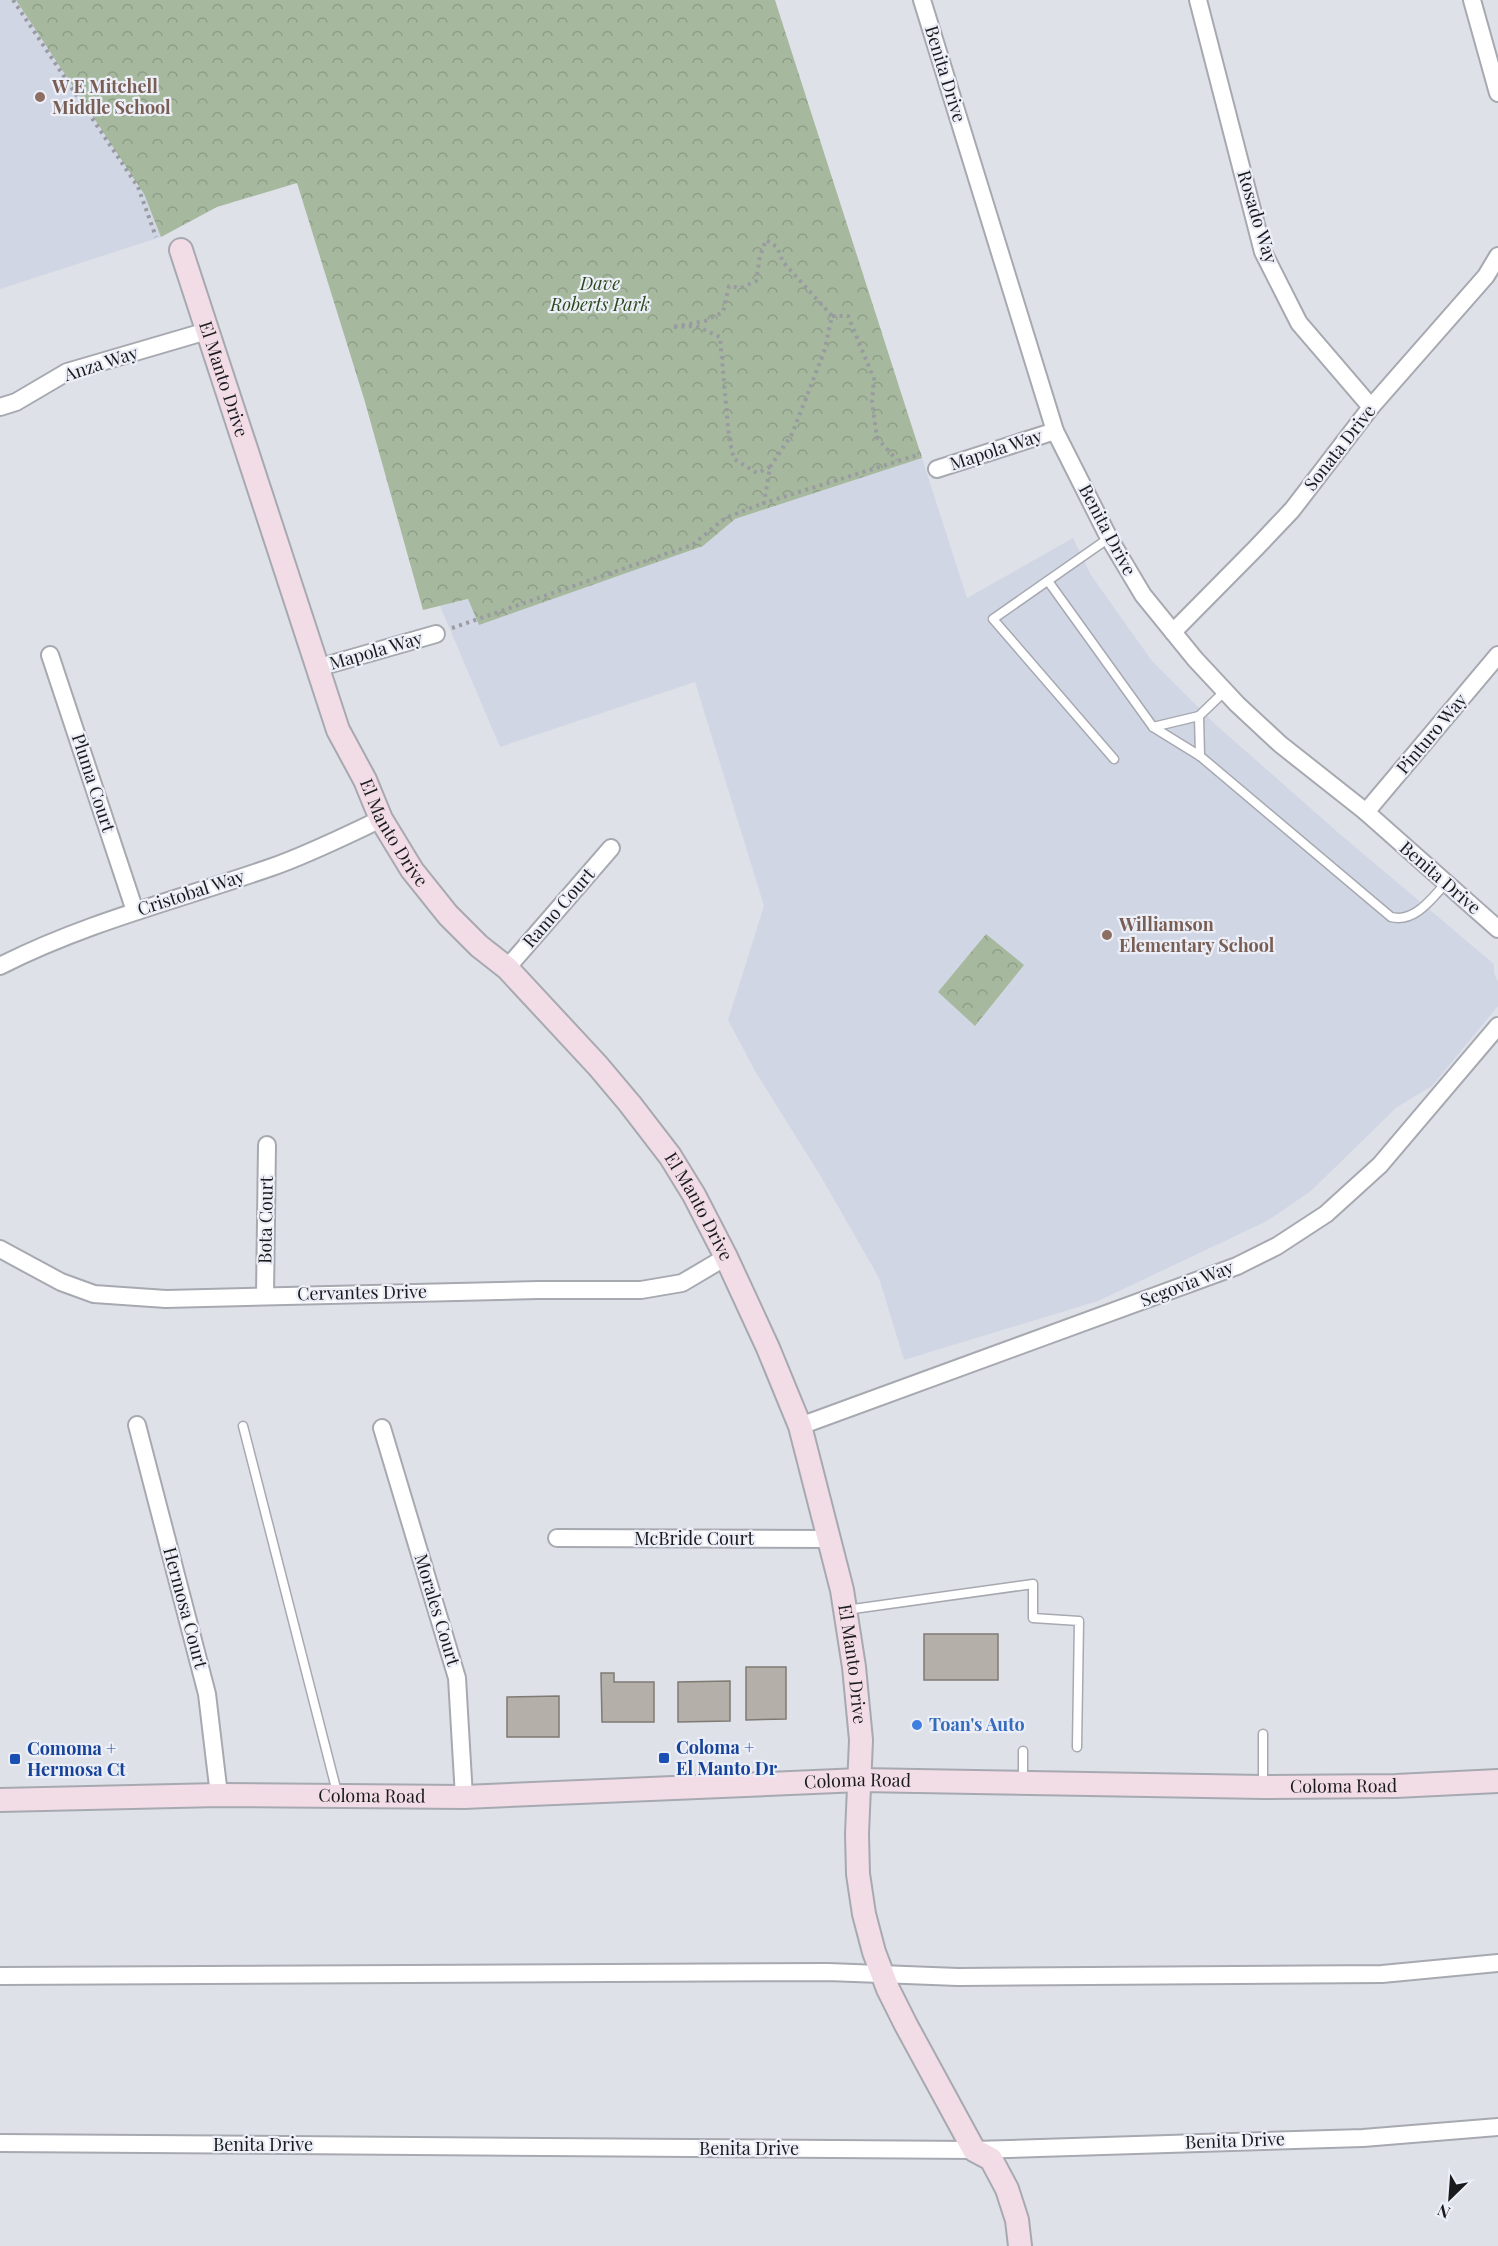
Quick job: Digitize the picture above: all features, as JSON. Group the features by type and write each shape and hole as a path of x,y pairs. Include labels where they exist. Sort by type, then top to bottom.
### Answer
{"street":[{"name":"Benita Drive","path":"922,0 1055,431 1109,538 1143,595 1225,691 1280,744 1366,812 1498,929"},
{"name":"Rosado Way","path":"1198,0 1263,252 1299,323 1371,407"},
{"path":"1472,0 1498,93"},
{"name":"El Manto Drive","path":"181,250 338,730 365,780 381,819 412,870 448,915 479,946 507,968 630,1104 670,1156 726,1257 768,1348 800,1426 831,1539 845,1610 854,1667 861,1740 857,1834 858,1874 864,1914 882,1973 906,2025 975,2150 992,2159 1007,2189 1017,2220 1020,2246"},
{"name":"Sonata Drive","path":"1173,632 1292,510 1371,407 1486,276 1498,256"},
{"name":"Anza Way","path":"0,407 16,402 67,372 207,331"},
{"name":"Mapola Way","path":"937,469 1055,431"},
{"name":"Mapola Way","path":"317,668 436,634"},
{"name":"Pluma Court","path":"50,655 135,911"},
{"name":"Pinturo Way","path":"1366,812 1498,655"},
{"name":"Cristobal Way","path":"0,966 75,933 135,911 273,867 381,819"},
{"name":"Ramo Court","path":"507,968 611,848"},
{"name":"Segovia Way","path":"800,1426 1210,1276 1277,1246 1326,1214 1359,1186 1380,1165 1498,1026"},
{"name":"Bota Court","path":"264,1295 267,1145"},
{"name":"Cervantes Drive","path":"0,1249 61,1282 94,1294 166,1299 264,1295 641,1290 682,1283 726,1257"},
{"name":"Hermosa Court","path":"137,1425 207,1694 219,1795"},
{"name":"Morales Court","path":"382,1428 457,1678 464,1797"},
{"name":"McBride Court","path":"557,1538 831,1539"},
{"name":"Coloma Road","path":"0,1800 219,1795 464,1797 860,1780 1263,1787 1396,1786 1498,1781"},
{"path":"0,1976 882,1973 958,1977 1382,1974 1498,1963"},
{"name":"Benita Drive","path":"0,2143 975,2150 1363,2138 1498,2127"}],"lane":[{"path":"1109,538 993,619 1114,759"},
{"path":"1048,581 1153,727 1200,756 1392,917 1404,919 1413,915 1446,883"},
{"path":"1153,727 1199,716 1225,691"},
{"path":"1199,716 1200,756"},
{"path":"243,1426 338,1796"},
{"path":"845,1610 1033,1584 1033,1618 1079,1621 1077,1746"},
{"path":"1263,1734 1263,1787"},
{"path":"1023,1751 1023,1782"}],"path":[{"path":"12,0 138,187 156,237"},
{"path":"770,467 757,473 734,459 729,438 720,338 696,326 672,327 705,321 723,312 729,286 741,288 756,281 760,256 766,240 777,247 783,262 832,316 848,316 874,379 872,402 878,438 897,461"},
{"path":"764,502 770,467 792,434 824,352 832,316"},
{"path":"436,634 692,545 725,518 764,502 921,454"}],"shaded area":[{"name":"W E Mitchell Middle School","path":"0,0 16,0 144,194 161,237 0,289"},
{"name":"Williamson Elementary School","path":"922,458 967,598 1073,538 1091,575 1152,661 1215,724 1341,835 1494,964 1494,973 1498,982 1498,1006 1432,1086 1397,1107 1311,1191 1267,1221 1098,1301 904,1360 879,1278 820,1175 755,1071 728,1020 764,906 695,682 500,747 440,606 703,546 735,519"}],"green space":[{"name":"Dave Roberts Park","path":"16,0 775,0 922,458 735,519 703,546 479,625 468,599 423,610 365,402 297,183 217,207 161,237 144,194"},
{"path":"986,934 1024,965 975,1026 938,992"}],"building":[{"path":"924,1634 998,1634 998,1680 924,1680"},
{"path":"746,1667 786,1667 786,1719 746,1720"},
{"path":"601,1673 614,1673 614,1682 654,1682 654,1722 602,1722"},
{"path":"730,1681 730,1721 678,1722 678,1682"},
{"path":"559,1696 559,1737 507,1737 507,1697"}],"place":[{"name":"W E Mitchell Middle School","path":"40,97"},
{"name":"Williamson Elementary School","path":"1107,935"},
{"name":"Toan's Auto","path":"917,1725"},
{"name":"Coloma + El Manto Dr","path":"664,1758"},
{"name":"Comoma + Hermosa Ct","path":"15,1759"}]}
